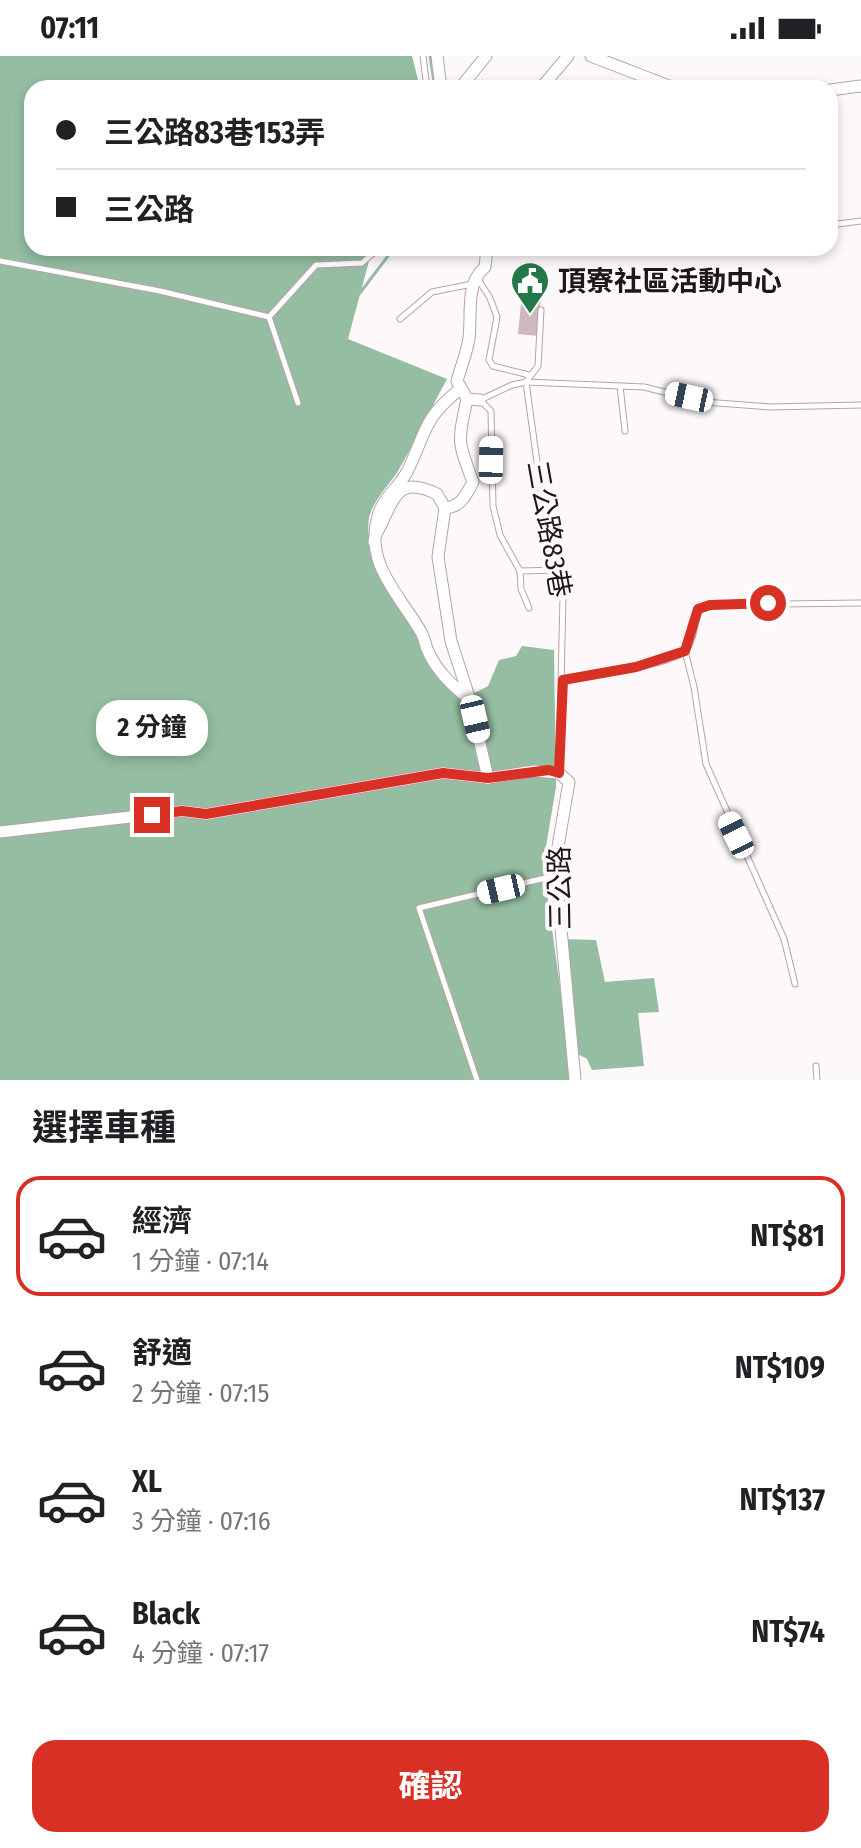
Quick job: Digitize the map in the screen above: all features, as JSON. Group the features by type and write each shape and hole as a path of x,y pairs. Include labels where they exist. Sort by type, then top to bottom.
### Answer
{"street":[{"path":"437,56 440,80"},
{"path":"466,80 486,56"},
{"path":"548,80 568,56"},
{"path":"591,56 653,80"},
{"path":"838,89 861,86"},
{"path":"445,508 453,508 464,499 473,482 461,454 459,431 463,394 457,381 469,341 474,279 485,267 486,256"},
{"path":"463,394 480,400"},
{"path":"463,394 427,421 404,480 385,500 378,513 374,542 389,588 419,628 444,677 470,700"},
{"path":"374,542 394,497 405,487 433,492 445,508 438,557 440,573 456,661 470,700 488,778"},
{"path":"0,832 182,811 206,814 443,773 488,778 549,770 559,773"},
{"name":"三公路","path":"559,773 569,782 557,846 555,876 575,1080"}],"lane":[{"path":"423,56 426,80"},
{"path":"838,224 861,221"},
{"path":"269,317 316,265 362,263 370,256"},
{"path":"0,261 160,291 269,317"},
{"path":"400,319 432,292 474,279 490,298 497,317 489,360 493,366 529,375"},
{"path":"526,382 538,366 541,310"},
{"path":"269,317 298,403"},
{"path":"529,608 521,589 520,571 500,535 493,506 491,411 480,400 526,382 644,387 705,402 770,407 861,405"},
{"name":"三公路83巷","path":"526,382 543,506 561,570 563,680 559,773"},
{"path":"620,386 625,431"},
{"path":"520,571 561,570"},
{"path":"795,984 784,939 706,764 685,651 698,609 710,605 861,603"},
{"path":"563,680 636,667 685,651"},
{"path":"477,1080 419,908 555,876"},
{"path":"816,1066 817,1080"}],"shaded area":[{"path":"0,56 412,56 418,80 24,80 24,256 374,256 369,261 348,339 447,379 398,471 371,512 369,539 376,563 403,612 467,697 488,686 499,660 516,656 522,646 554,650 556,787 543,864 573,1080 0,1080"},
{"path":"560,939 596,940 605,982 654,978 659,1012 638,1013 644,1066 592,1070 587,1059 574,1052"}],"building":[{"name":"頂寮社區活動中心","path":"522,294 541,296 538,336 518,334"}],"waterway":[{"path":"430,56 434,80"},
{"path":"360,293 388,256"}],"place":[{"name":"頂寮社區活動中心","path":"530,315"}],"route":[{"path":"152,815 182,811 206,814 443,773 488,778 534,771 559,773 563,680 636,667 685,651 698,609 710,605 768,603"}]}
